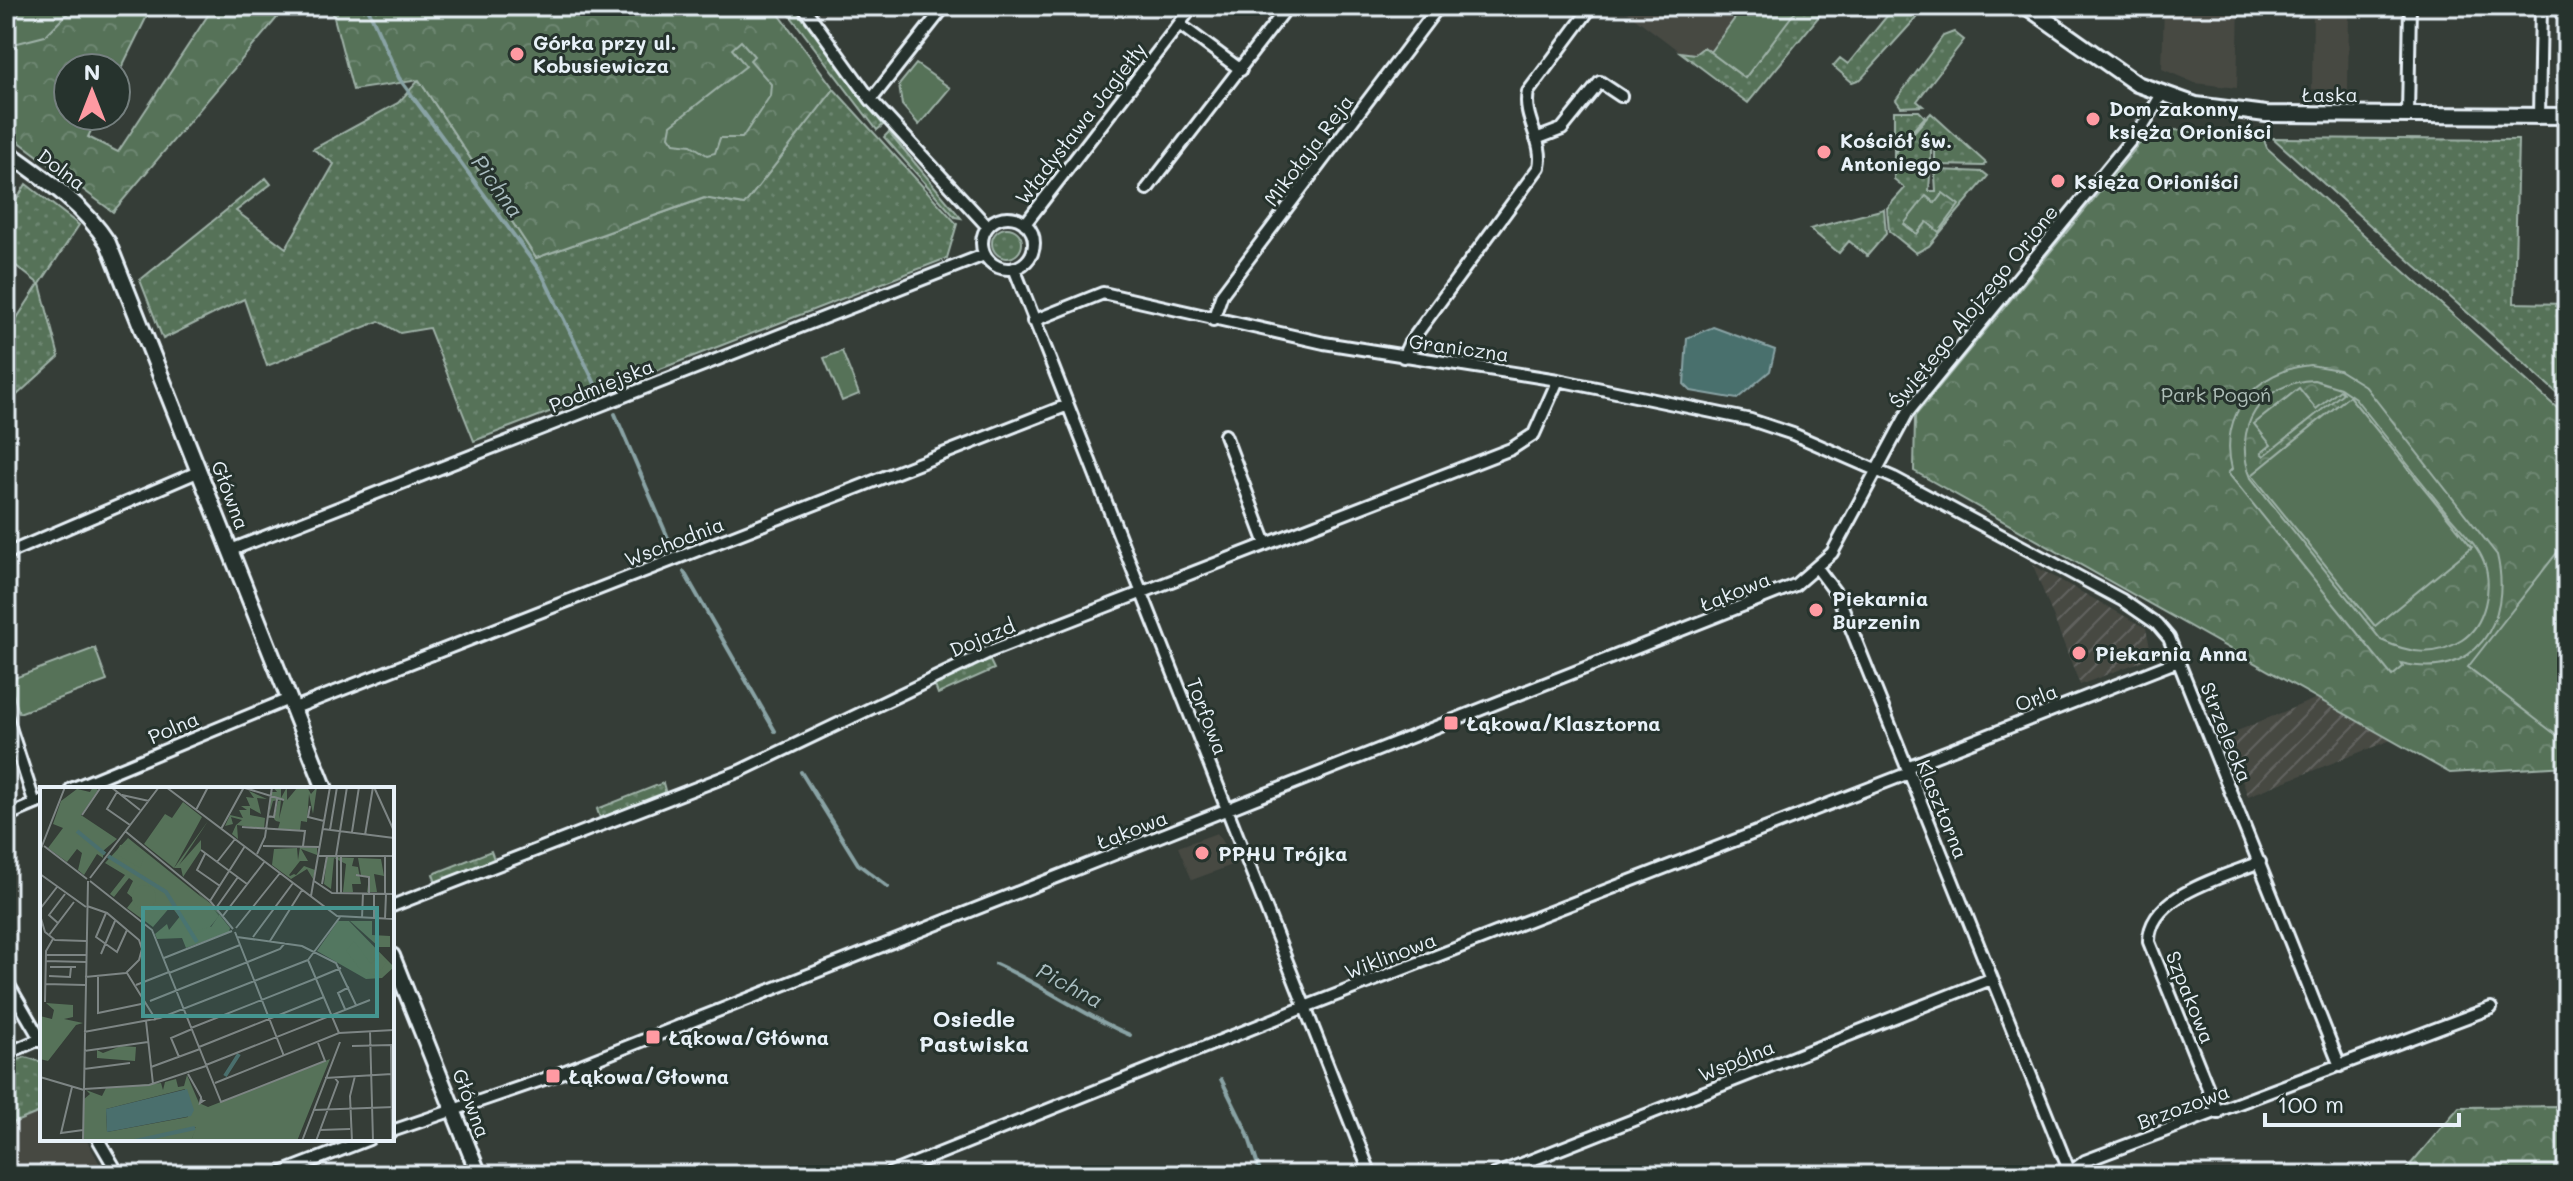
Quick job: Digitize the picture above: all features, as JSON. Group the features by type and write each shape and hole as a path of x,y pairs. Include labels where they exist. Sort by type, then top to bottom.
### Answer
{"street":[{"path":"871,100 945,6"},
{"name":"Władysława Jagiełły","path":"1025,224 1193,6"},
{"name":"Mikołaja Reja","path":"1213,320 1222,294 1439,6"},
{"path":"1403,357 1409,344 1539,167 1542,155 1526,109 1528,92 1592,6"},
{"name":"Łaska","path":"2026,6 2104,63 2162,94 2196,105 2244,112 2567,116"},
{"path":"2408,114 2410,6"},
{"path":"2539,116 2541,6"},
{"path":"806,7 871,100 987,226"},
{"path":"1147,189 1282,14"},
{"path":"1179,24 1241,70"},
{"path":"1536,139 1562,129 1600,82 1621,96"},
{"name":"Świętego Alojzego Orione","path":"1877,470 1908,412 2144,124 2162,94"},
{"name":"Dolna","path":"6,151 65,193 93,220"},
{"path":"1010,217 1025,224 1034,245 1028,260 1014,268 997,267 984,255 982,240 987,226 1010,217"},
{"name":"Główna","path":"93,220 119,266 324,787"},
{"name":"Podmiejska","path":"231,550 984,255"},
{"name":"Torfowa","path":"1014,268 1371,1175"},
{"name":"Graniczna","path":"1033,321 1103,293 1213,320 1403,357 1558,380 1751,420 1877,470"},
{"name":"Dojazd","path":"394,905 740,771 991,651 1525,442 1542,422 1558,380"},
{"name":"Wschodnia","path":"290,704 1068,405"},
{"path":"1225,435 1266,544"},
{"path":"1818,569 1832,553 1877,470"},
{"name":"Strzelecka","path":"1877,470 2145,614 2169,638 2340,1066"},
{"path":"6,554 200,471"},
{"name":"Klasztorna","path":"1818,569 1838,596 2069,1174"},
{"name":"Łąkowa","path":"394,1130 553,1076 1769,598 1818,569"},
{"name":"Orla","path":"1908,770 2178,661"},
{"name":"Polna","path":"76,787 290,704"},
{"path":"6,715 39,802 6,816"},
{"name":"Wiklinowa","path":"886,1175 1908,770"},
{"name":"Szpakowa","path":"2218,1113 2149,942 2149,933 2163,906 2260,862"},
{"name":"Główna","path":"394,961 479,1175"},
{"name":"Wspólna","path":"1494,1175 1991,979"},
{"path":"6,980 40,1038"},
{"name":"Brzozowa","path":"2069,1174 2085,1161 2491,1008"},
{"path":"6,1054 40,1040"},
{"path":"99,1141 119,1175"},
{"path":"276,1175 364,1141"}],"shaded area":[{"path":"1619,6 1828,6 1748,103"},
{"path":"2164,6 2239,6 2237,88 2195,83 2162,69"},
{"path":"2313,6 2349,6 2348,90 2312,89"},
{"path":"2033,565 2146,628 2152,657 2080,685"},
{"path":"2317,698 2391,740 2248,796 2225,736"},
{"path":"1217,833 1235,864 1192,880 1178,847"},
{"path":"40,1112 40,1141 87,1141 106,1175 6,1175 6,1126"}],"green space":[{"path":"6,6 152,6 129,52 52,52 52,132 90,132 88,137 118,152 214,6 287,6 113,212 6,132"},
{"path":"6,6 75,6 45,36 6,46"},
{"path":"331,6 773,6 834,89 744,205 704,198 536,258 419,80 353,90"},
{"path":"783,6 793,6 883,125 877,130"},
{"path":"1744,6 1797,9 1745,78 1710,52"},
{"path":"1794,6 1821,6 1825,9 1748,103 1680,52 1695,54 1704,47 1745,78 1797,8"},
{"path":"1895,6 1919,6 1918,16 1861,79 1852,82 1833,66 1840,58 1848,64"},
{"path":"1954,32 1964,40 1917,101 1923,106 1901,107 1896,100 1943,36"},
{"path":"741,41 754,56 750,60 771,84 770,96 742,138 720,138 715,153 707,155 691,145 674,143 669,136 671,125 746,66 732,49"},
{"path":"916,64 950,88 919,125 902,105 899,85"},
{"path":"419,80 536,258 705,198 744,205 834,89 957,224 947,258 474,441 429,328 400,333 379,321 267,366 244,299 163,339 140,280 266,178 271,184 236,211 286,248 334,164 313,149 398,103"},
{"path":"1894,111 1919,111 1925,117 1894,151"},
{"path":"1931,113 1986,163 1983,166 1940,165 1935,160 1935,140 1931,140 1931,160 1925,165 1894,165 1894,154"},
{"name":"Park Pogoń","path":"2174,130 2263,137 2267,148 2567,417 2567,766 2450,773 1914,471 1915,416 2145,137"},
{"path":"889,132 961,218 955,217 884,137"},
{"path":"2273,138 2518,140 2514,303 2567,304 2567,402"},
{"path":"1894,169 1926,170 1930,175 1929,191 1936,191 1935,175 1940,170 1983,172 1988,176 1929,246 1916,253 1889,231 1887,208 1905,188 1894,179"},
{"path":"26,184 79,225 40,284 59,357 6,405 6,335 39,284 6,258 6,218"},
{"path":"1943,193 1959,205 1939,232 1927,222 1917,234 1904,224 1926,196 1935,203"},
{"path":"1884,209 1886,234 1867,256 1849,241 1839,253 1810,229"},
{"path":"1007,228 1018,232 1022,243 1018,254 1007,258 996,254 992,243 996,232"},
{"path":"842,351 859,394 842,401 824,358"},
{"path":"2310,365 2339,370 2365,386 2497,555 2501,579 2493,623 2483,641 2468,655 2427,667 2401,663 2403,667 2392,676 2228,473 2232,469 2229,449 2231,430 2246,398 2273,376","holes":["2314,380 2340,388 2355,398 2481,555 2488,583 2485,605 2470,633 2452,646 2422,652 2381,640 2251,478 2246,460 2248,426 2255,411 2266,399 2279,389"]},
{"path":"2299,388 2316,409 2340,390 2343,393 2264,456 2261,453 2271,445 2254,424"},
{"path":"2349,396 2472,547 2375,626 2252,475"},
{"path":"2567,540 2567,738 2564,741 2468,667"},
{"path":"95,648 107,681 19,713 9,680"},
{"path":"989,659 994,669 938,694 934,683"},
{"path":"663,783 666,794 600,818 597,809"},
{"path":"491,851 495,862 436,883 433,874"},
{"path":"25,1057 40,1061 40,1112 6,1126 6,1065"},
{"path":"2567,1106 2567,1175 2379,1175 2404,1172 2459,1107"}],"water":[{"path":"1713,327 1775,350 1770,371 1737,399 1691,391 1684,384 1687,338"}],"waterway":[{"name":"Pichna","path":"367,6 399,78 542,274 598,390"},
{"name":"Pichna","path":"615,414 671,545"},
{"name":"Pichna","path":"684,572 775,731"},
{"name":"Pichna","path":"801,772 858,864 888,887"},
{"name":"Pichna","path":"996,964 1130,1035"},
{"name":"Pichna","path":"1221,1079 1247,1132 1261,1175"}],"place":[{"name":"Górka przy ul. Kobusiewicza","path":"517,54"},
{"name":"Dom zakonny księża Orioniści","path":"2093,119"},
{"name":"Kościół św. Antoniego","path":"1824,152"},
{"name":"Księża Orioniści","path":"2058,181"},
{"name":"Piekarnia Burzenin","path":"1816,610"},
{"name":"Piekarnia Anna","path":"2079,653"},
{"name":"Łąkowa/Klasztorna","path":"1451,723"},
{"name":"PPHU Trójka","path":"1202,853"},
{"name":"Łąkowa/Główna","path":"653,1037"},
{"name":"Łąkowa/Głowna","path":"553,1076"}],"district":[{"name":"Osiedle Pastwiska","path":"974,1030"}]}
